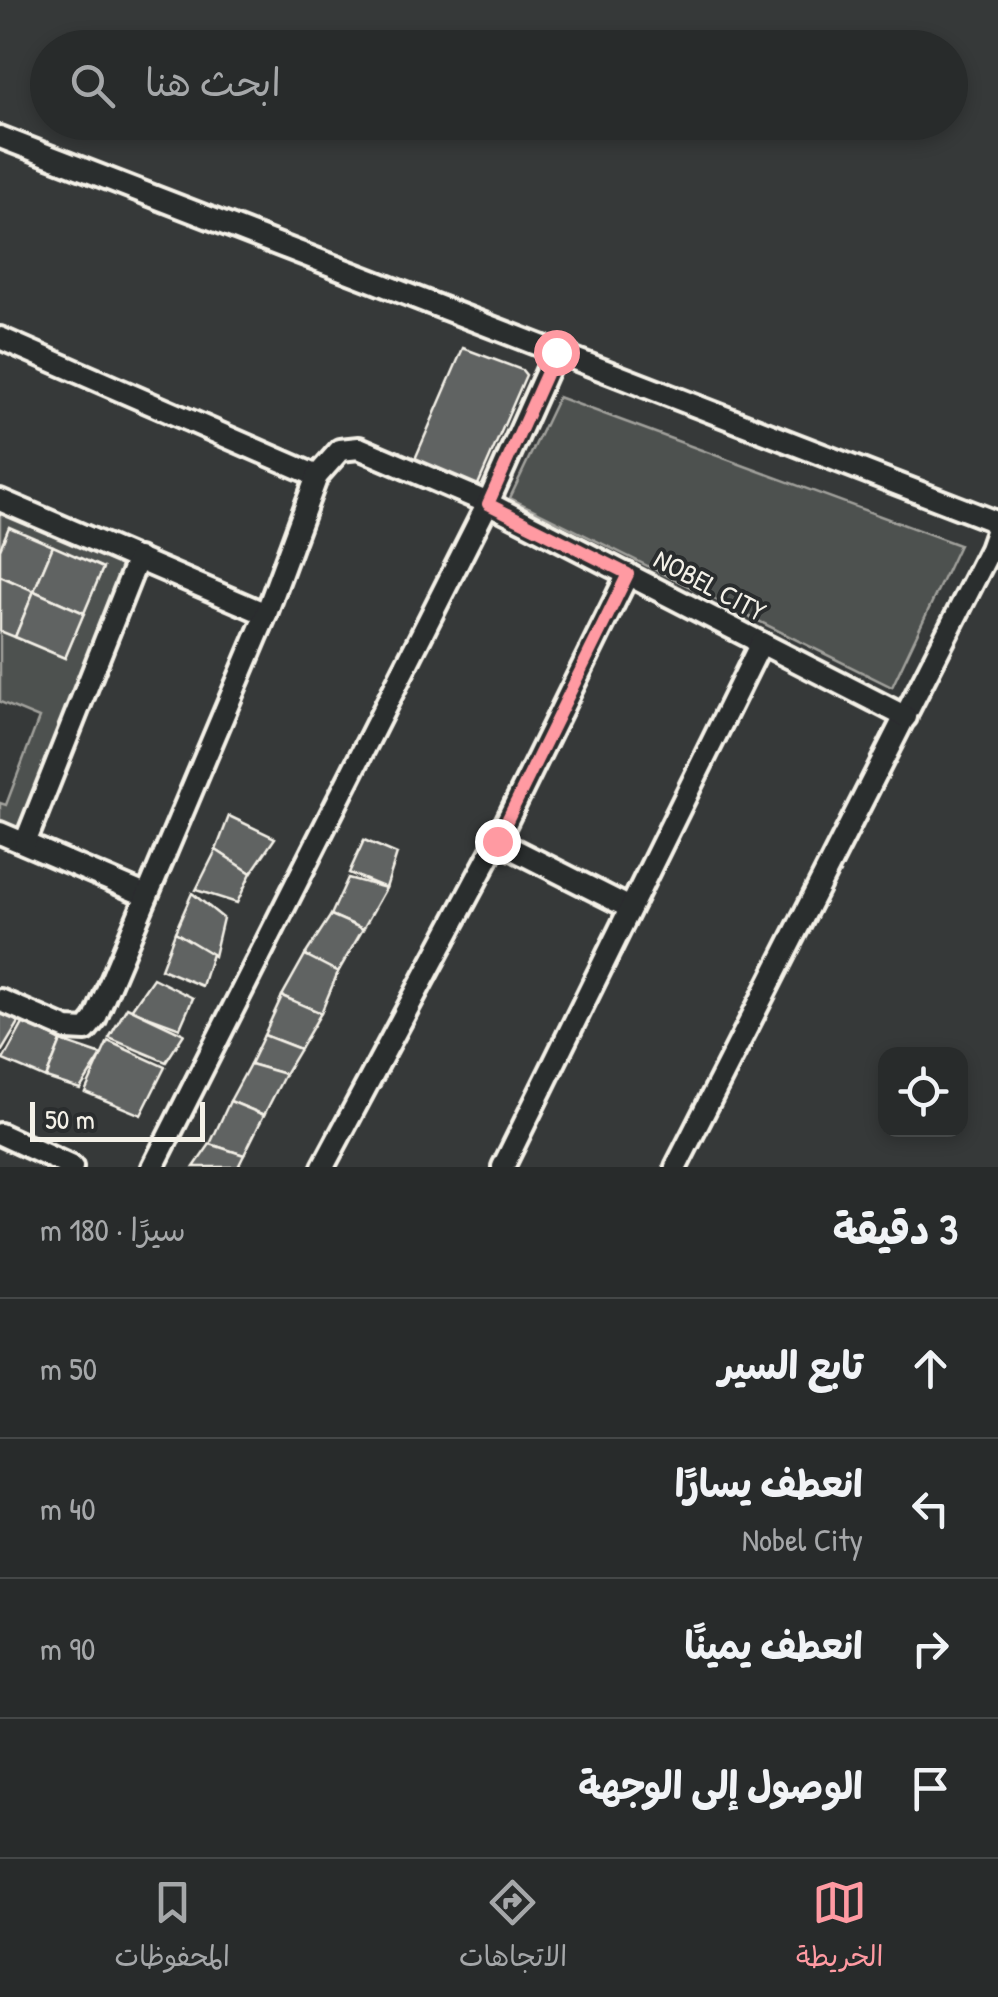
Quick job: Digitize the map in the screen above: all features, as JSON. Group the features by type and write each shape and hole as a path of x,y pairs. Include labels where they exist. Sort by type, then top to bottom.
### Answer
{"street":[{"path":"0,137 991,520 997,528 906,717 676,1167"},
{"path":"0,338 317,476 266,614 96,1018 86,1030 68,1029 0,1000"},
{"path":"154,1167 488,504 556,352"},
{"name":"NOBEL CITY","path":"317,476 340,450 359,448 488,504 906,717"},
{"path":"0,500 266,614"},
{"path":"25,844 138,558"},
{"path":"323,1167 497,841 628,574"},
{"path":"503,1167 760,643"},
{"path":"0,833 145,895"},
{"path":"497,841 630,908"},
{"path":"0,1134 72,1167"}],"shaded area":[{"path":"558,397 959,545 892,687 510,498"},
{"path":"0,500 138,558 25,843 0,833 0,803 6,805 39,718 0,702 0,631 65,658 103,568 9,528 0,549"}],"building":[{"path":"463,348 522,370 526,375 477,487 415,459"},
{"path":"9,527 53,546 34,591 0,576 0,549"},
{"path":"53,546 103,568 84,613 34,591"},
{"path":"0,576 34,591 15,637 0,631"},
{"path":"34,591 84,613 65,658 15,637"},
{"path":"229,816 275,838 251,873 216,850"},
{"path":"364,840 397,854 386,888 349,873"},
{"path":"216,850 251,873 237,903 196,890"},
{"path":"348,878 386,888 363,929 331,915"},
{"path":"192,893 223,918 214,956 175,932"},
{"path":"331,915 363,929 338,972 305,955"},
{"path":"175,932 212,954 202,986 161,969"},
{"path":"305,955 338,972 321,1013 282,996"},
{"path":"153,978 193,998 180,1028 131,1010"},
{"path":"282,996 321,1013 300,1049 264,1035"},
{"path":"127,1007 184,1034 166,1062 109,1038"},
{"path":"0,1011 21,1019 0,1054"},
{"path":"24,1022 61,1041 46,1078 3,1060"},
{"path":"264,1035 300,1049 285,1074 250,1064"},
{"path":"61,1041 102,1055 80,1089 46,1078"},
{"path":"108,1041 165,1067 141,1115 85,1092"},
{"path":"250,1064 285,1074 264,1115 230,1101"},
{"path":"230,1101 264,1115 244,1155 210,1144"},
{"path":"210,1144 244,1155 238,1167 194,1167"}],"route":[{"path":"497,841 628,574 488,504 556,352"}]}
